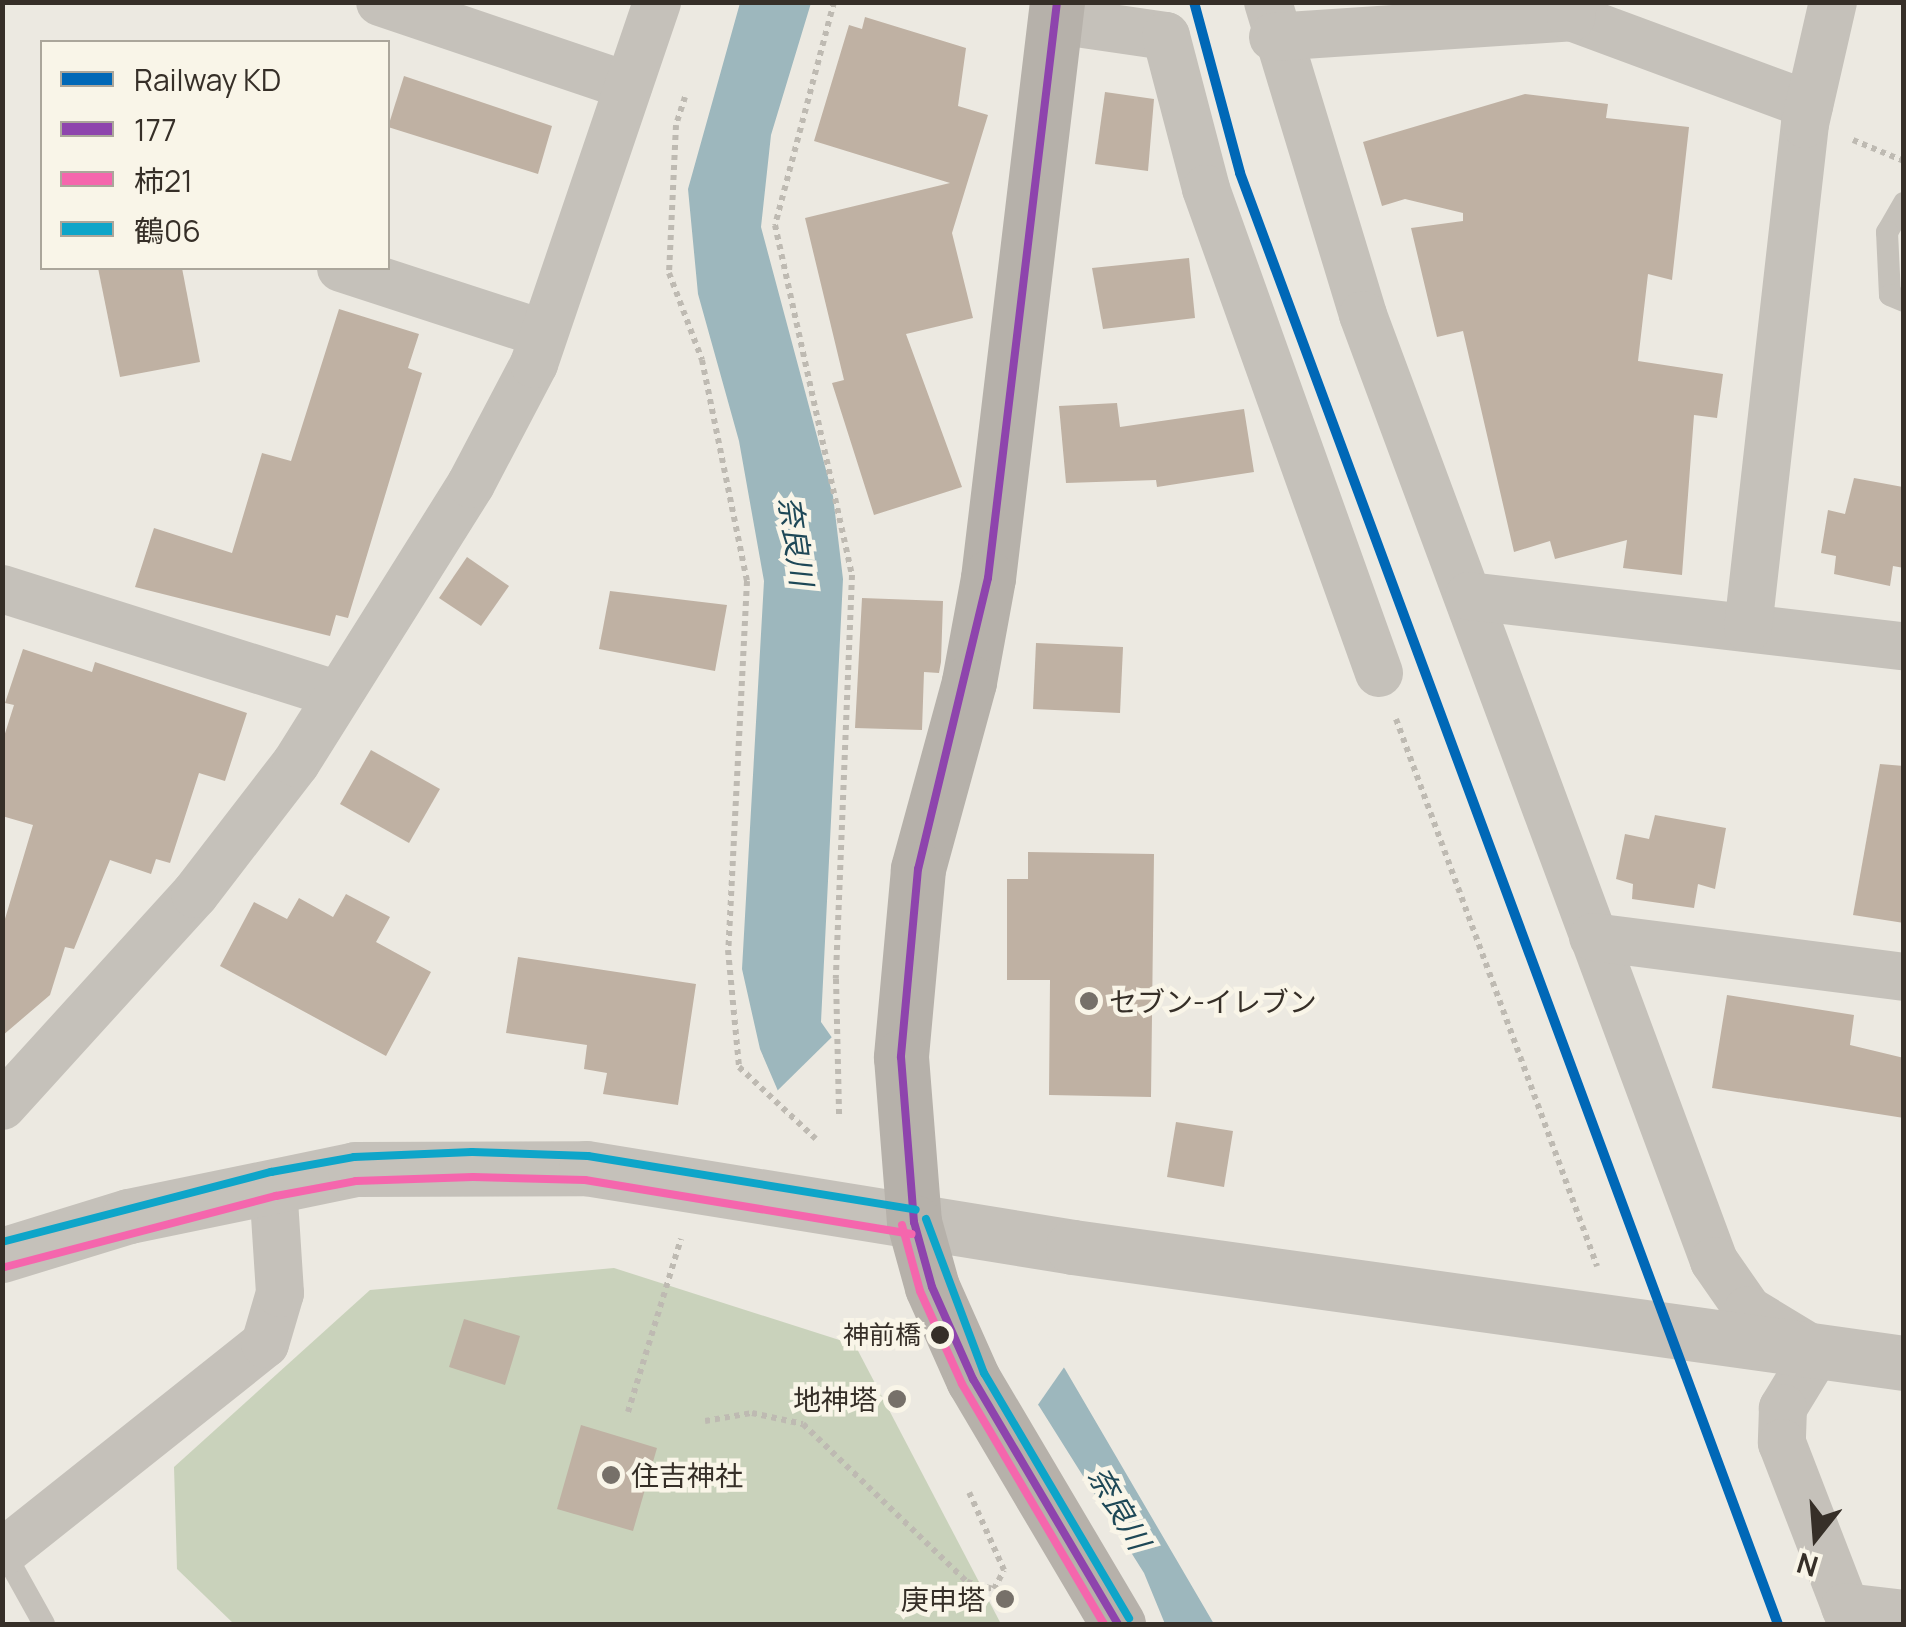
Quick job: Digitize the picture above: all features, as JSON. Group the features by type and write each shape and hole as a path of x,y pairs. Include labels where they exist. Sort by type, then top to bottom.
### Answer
{"main road":[{"path":"1053,9 988,578 969,682 918,869 906,960 902,1075 914,1222 932,1287 973,1379 1118,1624"}],"street":[{"path":"380,2 628,86"},
{"path":"2,1106 195,894 296,763 335,694 470,484 544,334 657,2"},
{"path":"1748,628 1809,104 1834,2"},
{"path":"1053,9 1166,36 1213,208 1379,673"},
{"path":"1809,104 1572,10 1271,20 1363,315 1714,1261 1748,1310 1817,1352"},
{"path":"348,270 544,334"},
{"path":"2,589 335,694"},
{"path":"1469,596 1904,646"},
{"path":"1593,937 1904,977"},
{"path":"2,1255 273,1184 375,1168 586,1168 914,1222 1904,1363"},
{"path":"3,1553 265,1344 280,1294 273,1184"},
{"path":"1817,1352 1783,1408 1782,1444 1849,1616 1904,1614"}],"lane":[{"path":"1904,204 1887,232 1890,295 1904,302"},
{"path":"3,1553 44,1624"}],"path":[{"path":"834,2 775,226 852,575 836,979 839,1114"},
{"path":"687,90 676,125 669,273 702,360 747,581 728,950 739,1066 816,1140"},
{"path":"1878,149 1904,161"},
{"path":"1379,673 1601,1277"},
{"path":"628,1412 684,1228"},
{"path":"705,1422 752,1412 803,1424 967,1582 994,1590 1004,1570 962,1478"}],"green space":[{"path":"614,1268 855,1345 1001,1624 234,1624 177,1569 174,1467 370,1290"}],"water":[{"name":"奈良川","path":"740,3 811,3 771,135 761,227 833,496 843,579 821,1022 1065,1369 1214,1624 1165,1624 1144,1573 1039,1406 778,1091 760,1049 742,969 764,581 739,441 698,294 688,189"}],"pier":[{"path":"835,1034 1067,1363 1035,1409 774,1094"}],"building":[{"path":"865,17 966,48 958,106 988,115 952,233 973,318 906,334 962,487 874,515 832,383 844,380 805,218 950,183 814,141 849,25 862,29"},
{"path":"404,76 552,126 538,174 390,128"},
{"path":"1105,92 1154,99 1148,171 1095,164"},
{"path":"1525,94 1608,104 1606,118 1689,127 1672,280 1648,274 1638,361 1723,374 1717,418 1694,415 1682,575 1623,568 1627,540 1555,559 1550,541 1514,552 1463,331 1437,337 1411,228 1463,221 1463,213 1405,199 1382,206 1363,142"},
{"path":"1189,258 1195,318 1103,329 1092,268"},
{"path":"98,270 182,270 200,362 120,377"},
{"path":"339,309 419,334 408,368 422,373 348,618 336,615 330,636 135,587 154,528 232,553 262,453 291,461"},
{"path":"1117,403 1120,427 1244,409 1254,472 1157,487 1156,480 1066,483 1059,406"},
{"path":"1854,478 1903,487 1904,568 1893,566 1890,586 1834,574 1836,556 1821,553 1828,510 1845,514"},
{"path":"467,557 509,586 481,626 439,598"},
{"path":"610,591 727,605 715,671 599,649"},
{"path":"862,598 943,601 941,662 939,673 924,672 922,730 855,728"},
{"path":"1036,643 1123,647 1120,713 1033,709"},
{"path":"23,649 92,672 95,662 247,713 225,781 199,773 170,863 156,859 151,874 110,860 74,949 65,947 50,995 2,1036 2,929 33,825 2,816 2,743 14,705 5,703"},
{"path":"371,750 440,789 409,843 340,804"},
{"path":"1880,764 1904,766 1904,923 1853,915"},
{"path":"1655,815 1726,828 1715,889 1698,884 1694,908 1632,899 1633,884 1616,879 1625,834 1649,839"},
{"path":"1028,852 1154,854 1151,1097 1049,1095 1050,980 1007,980 1007,879 1028,879"},
{"path":"346,894 390,917 376,942 431,972 386,1056 220,966 254,902 287,919 299,898 333,917"},
{"path":"518,957 696,984 678,1105 603,1094 607,1073 584,1069 587,1045 506,1033"},
{"path":"1727,995 1854,1015 1850,1045 1904,1058 1904,1118 1712,1088"},
{"path":"1176,1122 1233,1131 1224,1187 1167,1177"},
{"path":"464,1319 520,1336 505,1385 449,1367"},
{"path":"581,1425 657,1448 633,1531 557,1509"}],"rail line":[{"name":"KD","path":"1194,2 1240,173 1778,1624"}],"transit line":[{"name":"177","path":"1057,2 988,578 918,869 901,1057 914,1222 932,1287 973,1379 1118,1624"},
{"name":"鶴06","path":"2,1242 271,1172 354,1157 472,1152 588,1156 916,1210"},
{"name":"柿21","path":"5,1267 276,1196 356,1181 473,1177 585,1180 912,1234"},
{"name":"鶴06","path":"926,1219 984,1373 1129,1618"},
{"name":"柿21","path":"902,1225 920,1291 962,1384 1104,1624"}],"place":[{"name":"セブン-イレブン","path":"1089,1001"},
{"name":"神前橋","path":"940,1335"},
{"name":"地神塔","path":"897,1399"},
{"name":"住吉神社","path":"611,1475"},
{"name":"庚申塔","path":"1005,1599"}]}
